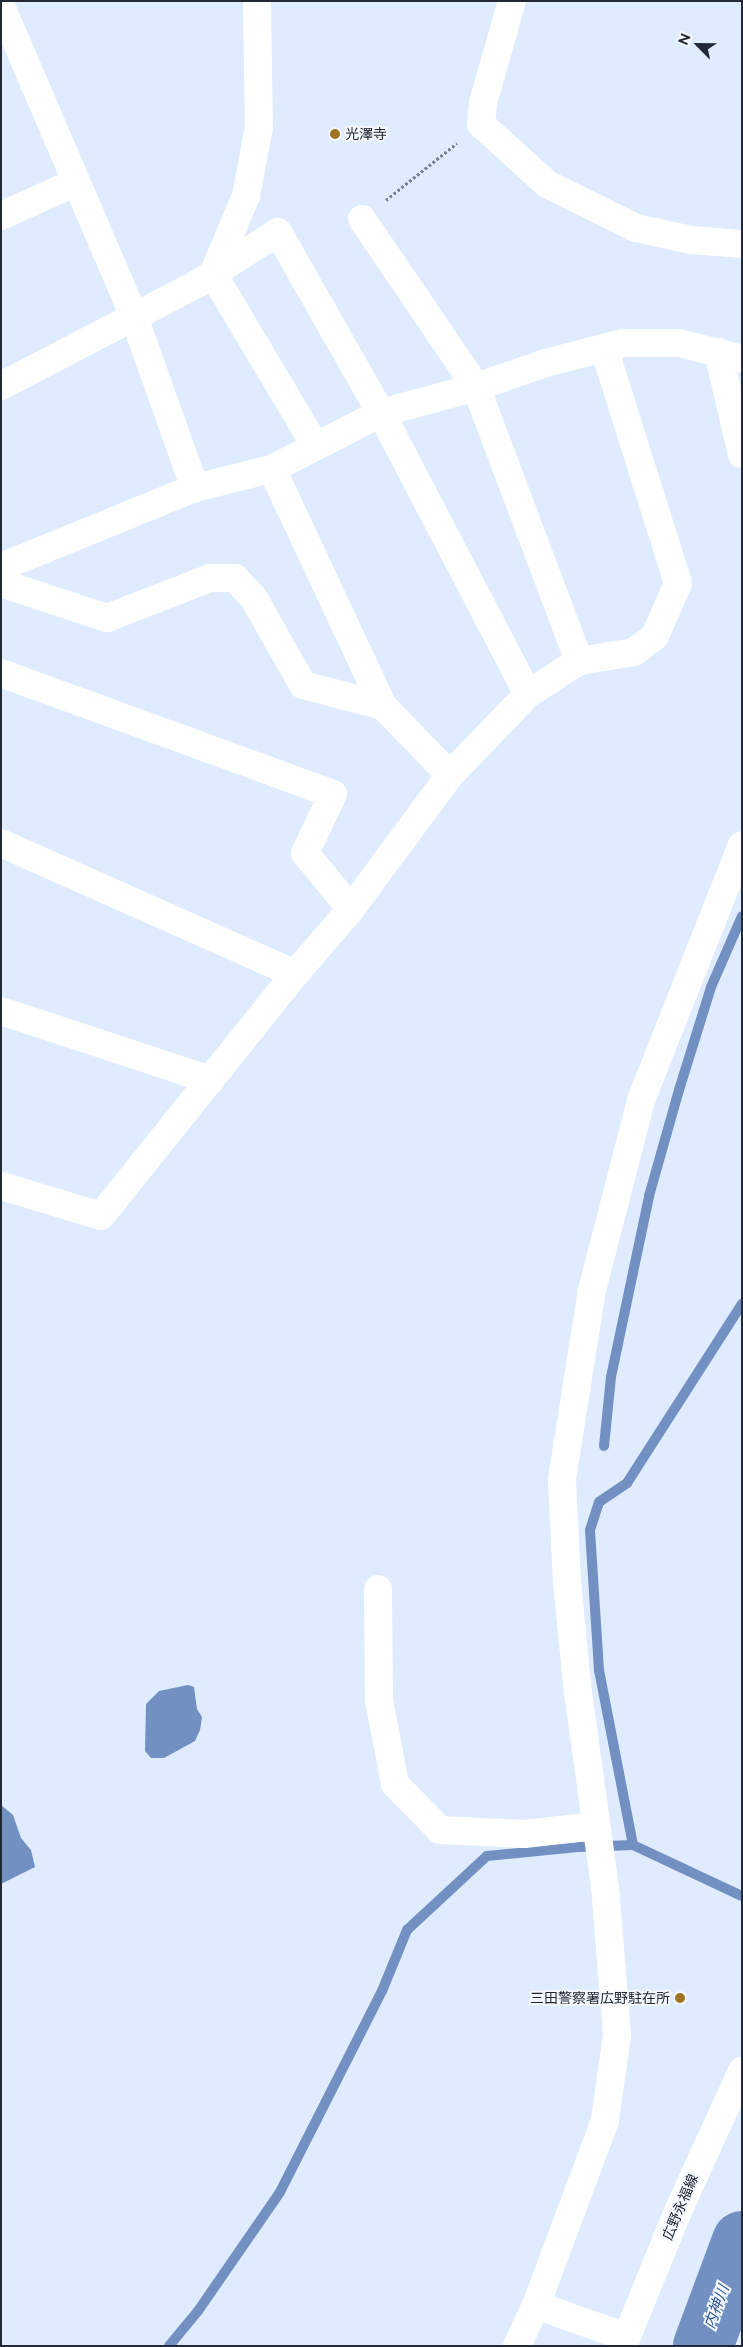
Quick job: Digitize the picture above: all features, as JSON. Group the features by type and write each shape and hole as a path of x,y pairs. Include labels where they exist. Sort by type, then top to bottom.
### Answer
{"street":[{"path":"512,1 483,103 481,124 547,184 636,228 691,240 742,244"},
{"path":"213,274 246,196 259,127 257,4"},
{"path":"1,6 134,317 195,488"},
{"path":"1,216 76,182"},
{"path":"362,219 476,387 579,661"},
{"path":"1,386 213,274 278,232 381,413 528,694"},
{"path":"213,274 315,445"},
{"path":"1,567 195,488 272,469 315,445 381,413 476,387 549,362 623,343 679,343 730,356 742,454"},
{"path":"1,1186 101,1216 295,974 351,909 450,775 528,694 579,661 634,652 654,636 678,583 604,348"},
{"path":"272,469 383,706 450,775"},
{"path":"1,583 107,618 210,578 235,578 253,597 303,685 383,706"},
{"path":"1,673 333,794 305,853 351,909"},
{"path":"1,843 295,974"},
{"path":"517,2346 536,2305 605,2120 617,2035 605,1887 575,1665 567,1582 562,1479 592,1290 641,1100 742,845"},
{"path":"1,1012 211,1080"},
{"path":"378,1589 378,1700 395,1784 440,1830 524,1834 596,1826"},
{"name":"広野永福線","path":"624,2342 679,2209 742,2070"},
{"path":"536,2305 624,2342"}],"path":[{"path":"362,219 481,124"}],"water":[{"path":"188,1685 194,1687 197,1709 202,1717 200,1730 195,1741 164,1758 151,1758 145,1751 146,1704 159,1691"},
{"path":"1,1805 13,1815 21,1838 31,1850 35,1867 1,1884"}],"waterway":[{"path":"604,1446 611,1377 649,1196 711,987 742,916"},
{"path":"633,1845 599,1670 590,1530 599,1502 627,1483 742,1304"},
{"path":"169,2346 198,2311 280,2192 382,1991 407,1930 487,1856 578,1847 633,1845 742,1896"},
{"name":"内神川","path":"703,2346 742,2241"}],"place":[{"name":"光澤寺","path":"335,134"},
{"name":"三田警察署広野駐在所","path":"680,1998"}]}
